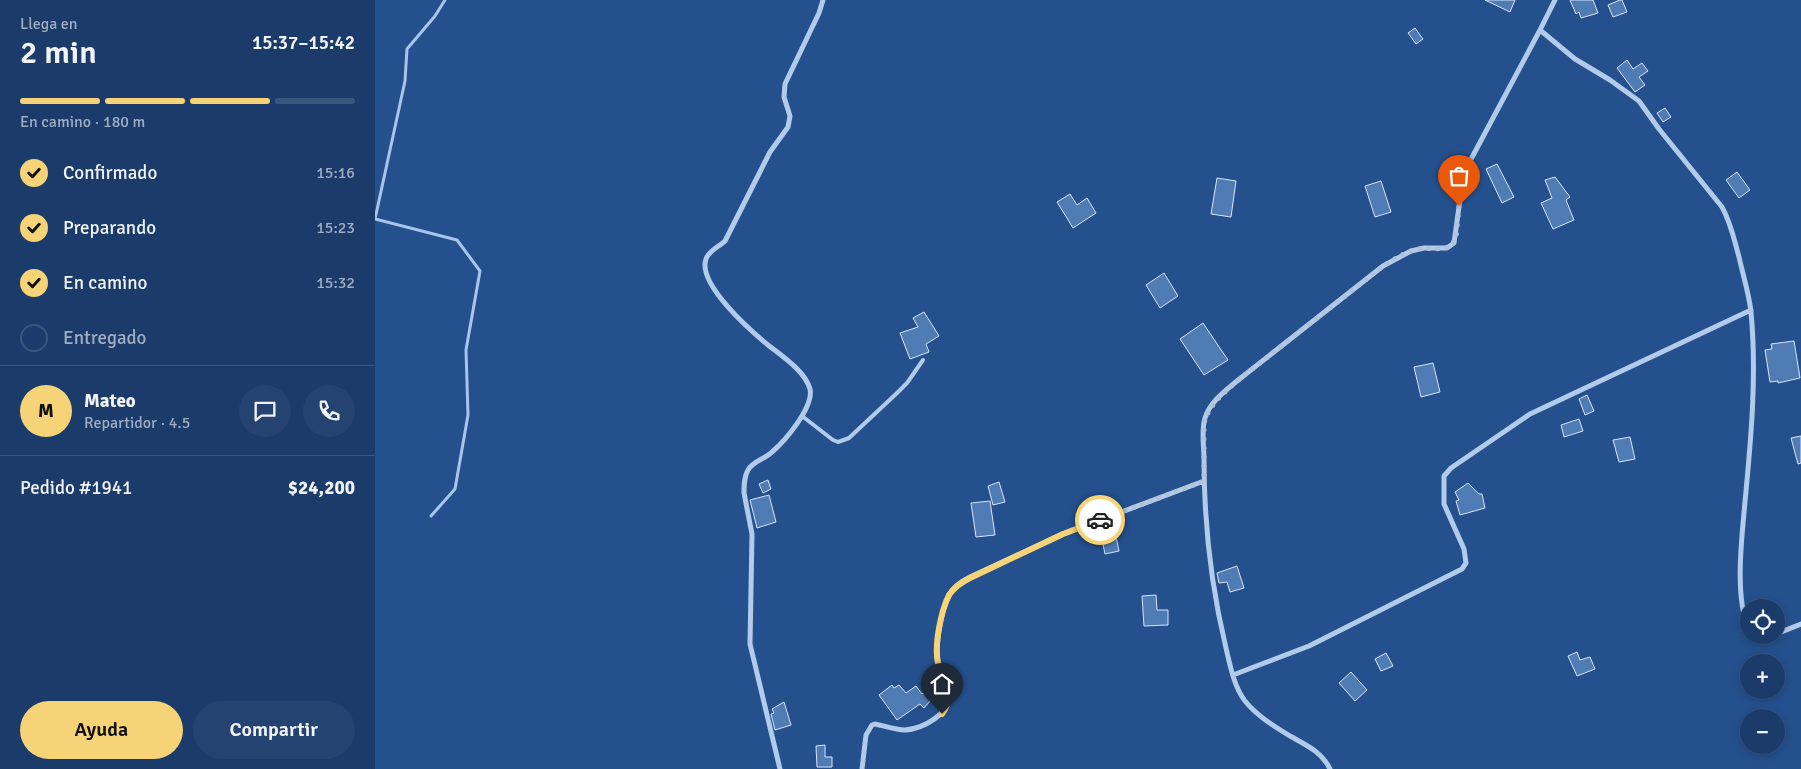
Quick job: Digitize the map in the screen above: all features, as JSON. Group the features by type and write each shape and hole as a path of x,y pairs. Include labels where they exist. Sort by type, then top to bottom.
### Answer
{"street":[{"path":"780,769 751,644 752,534 744,486 748,470 756,462 774,451 802,416 809,401 810,393 808,383 786,358 751,330 725,303 708,278 705,260 709,254 725,241 770,152 788,127 791,116 784,96 785,84 819,13 823,0"},
{"path":"1331,769 1321,755 1313,748 1271,724 1258,714 1245,701 1233,675 1215,599 1211,570 1204,481 1205,416 1215,401 1237,381 1383,266 1411,251 1424,248 1447,248 1454,243 1462,185 1469,163 1541,30 1555,0"},
{"path":"1541,30 1575,59 1610,80 1639,101 1729,218 1751,310 1753,335 1753,408 1741,536 1740,576 1743,599"},
{"path":"1233,675 1309,646 1462,569 1466,563 1464,549 1444,504 1444,476 1451,468 1530,414 1751,310"},
{"path":"862,769 866,736 872,725 907,730 935,719 946,708 949,693 938,662 938,641 947,601 958,585 1063,534 1204,481"},
{"path":"1785,630 1801,624"}],"lane":[{"path":"802,416 833,440 838,442 849,438 897,394 923,360"}],"building":[{"path":"1485,0 1515,0 1510,12"},
{"path":"1570,0 1593,0 1598,13 1581,18 1579,12 1576,14"},
{"path":"1622,0 1627,12 1613,17 1608,5"},
{"path":"1415,28 1423,39 1416,44 1408,33"},
{"path":"1627,60 1633,69 1642,63 1648,71 1639,77 1645,85 1635,92 1617,68"},
{"path":"1665,108 1671,117 1663,122 1657,113"},
{"path":"1497,164 1514,197 1502,203 1486,169"},
{"path":"1737,172 1750,190 1739,198 1726,180"},
{"path":"1555,177 1570,197 1566,200 1574,220 1553,229 1541,203 1552,198 1545,180"},
{"path":"1217,178 1236,181 1231,217 1211,214"},
{"path":"1381,181 1391,212 1375,217 1365,186"},
{"path":"1070,194 1077,205 1087,198 1096,213 1073,228 1057,202"},
{"path":"1164,273 1178,296 1160,308 1146,285"},
{"path":"924,312 939,336 926,344 929,352 910,359 900,333 918,327 913,318"},
{"path":"1203,323 1228,360 1204,375 1180,339"},
{"path":"1794,341 1800,378 1778,383 1778,381 1770,382 1765,350 1772,349 1771,344"},
{"path":"1433,363 1440,392 1421,397 1414,367"},
{"path":"1587,395 1594,411 1585,415 1579,399"},
{"path":"1579,419 1583,431 1564,437 1561,425"},
{"path":"1801,436 1801,463 1798,464 1791,438"},
{"path":"1630,437 1635,459 1619,462 1613,440"},
{"path":"768,480 771,489 763,493 759,484"},
{"path":"999,482 1005,502 993,505 988,486"},
{"path":"1468,483 1479,494 1482,494 1485,508 1460,515 1456,501 1459,500 1455,492"},
{"path":"769,495 776,522 757,528 750,500"},
{"path":"990,501 995,535 976,537 971,503"},
{"path":"1115,532 1119,551 1105,554 1101,535"},
{"path":"1237,566 1244,588 1230,592 1227,582 1219,583 1217,573"},
{"path":"1156,595 1157,610 1168,610 1168,625 1144,626 1142,596"},
{"path":"1577,652 1580,660 1590,657 1595,669 1577,676 1568,656"},
{"path":"1386,653 1393,666 1381,671 1375,659"},
{"path":"1351,672 1367,690 1355,701 1339,683"},
{"path":"892,685 894,688 899,685 906,693 916,686 922,694 931,700 924,708 920,704 897,720 879,695"},
{"path":"784,702 791,725 775,730 771,714 774,713 772,709"},
{"path":"825,745 825,757 832,757 832,767 817,767 816,746"}],"waterway":[{"path":"375,219 405,81 407,49 435,16 445,0"},
{"path":"375,219 457,240 480,271 466,350 468,415 455,489 431,516"}],"way so far":[{"path":"1100,520 1204,481 1205,416 1215,401 1237,381 1383,266 1411,251 1424,248 1441,249 1451,246 1456,238 1459,206"}],"route":[{"path":"942,714 949,700 949,693 938,662 937,651 939,630 950,594 963,581 1063,534 1100,520"}]}
